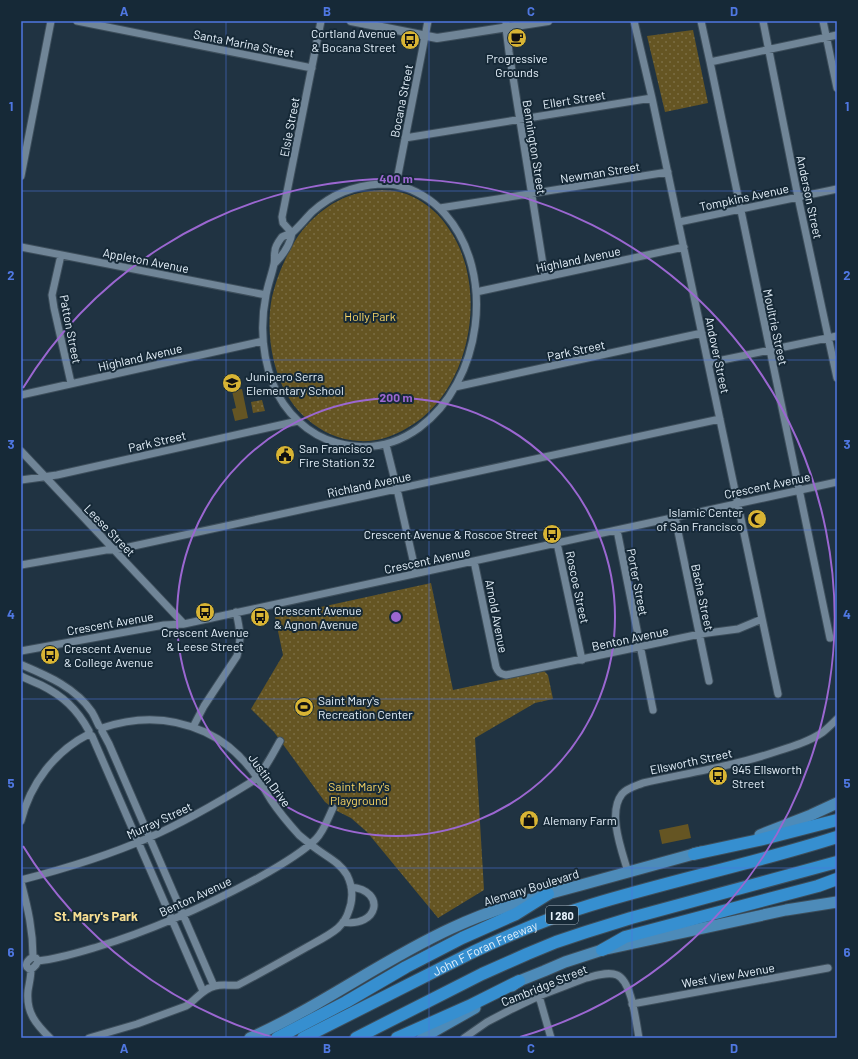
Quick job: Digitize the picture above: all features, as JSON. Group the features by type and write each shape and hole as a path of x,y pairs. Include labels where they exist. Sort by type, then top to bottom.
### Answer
{"highway":[{"path":"694,854 759,840 837,820"},
{"name":"John F Foran Freeway","path":"303,1038 473,952 546,921 590,905 621,896 837,837"},
{"name":"John F Foran Freeway","path":"356,1038 487,972 527,954 571,937 631,918 837,862"},
{"path":"602,950 626,937 818,886 837,879"},
{"path":"277,1038 346,1002 406,967 462,938 516,914 548,894"},
{"path":"397,1038 469,1006 519,981"}],"main road":[{"name":"Alemany Boulevard","path":"250,1038 296,1015 392,958 476,917 499,908 548,894 749,839 811,815 837,803"},
{"path":"422,1038 466,1014 519,981 565,962 602,950 786,910 837,902"}],"street":[{"path":"21,176 51,21"},
{"name":"Santa Marina Street","path":"77,21 312,68"},
{"name":"Elsie Street","path":"292,233 283,223 282,217 321,21"},
{"path":"351,21 364,22 437,38 506,24 548,21"},
{"name":"Bocana Street","path":"396,185 428,21"},
{"name":"Andover Street","path":"634,21 668,172 778,694"},
{"name":"Moultrie Street","path":"700,21 710,62 830,638"},
{"name":"Anderson Street","path":"763,21 798,197 837,378"},
{"path":"823,21 837,88"},
{"name":"Bennington Street","path":"506,24 545,277"},
{"path":"710,62 837,35"},
{"name":"Ellert Street","path":"405,138 652,98"},
{"name":"Newman Street","path":"440,208 668,172"},
{"path":"365,185 396,185 420,194 430,200 440,208 458,230 469,253 475,278 476,319 474,334 467,360 454,387 441,407 426,423 407,436 386,445 359,447 345,446 320,437 309,430 288,410 280,398 266,363 263,340 266,295 275,263 284,254 292,233 312,211 336,195 349,189 365,185"},
{"name":"Tompkins Avenue","path":"678,222 837,189"},
{"name":"Appleton Avenue","path":"21,247 266,295"},
{"name":"Highland Avenue","path":"476,292 684,247"},
{"name":"Patton Street","path":"61,255 52,295 71,384"},
{"name":"Park Street","path":"454,387 702,333"},
{"path":"708,363 837,336"},
{"name":"Highland Avenue","path":"21,395 263,340"},
{"name":"Richland Avenue","path":"21,565 106,550 115,550 720,419"},
{"name":"Park Street","path":"21,480 57,475 298,421"},
{"path":"386,445 416,573"},
{"name":"Leese Street","path":"21,451 184,624"},
{"name":"Crescent Avenue","path":"21,651 164,625 184,624 837,482"},
{"name":"Bache Street","path":"675,517 709,681"},
{"name":"Porter Street","path":"617,530 653,710"},
{"name":"Roscoe Street","path":"557,542 582,660"},
{"name":"Arnold Avenue","path":"474,561 496,667 501,674"},
{"path":"193,727 204,706 237,656 240,627 236,612"},
{"name":"Benton Avenue","path":"501,674 510,675 700,634 738,629 762,619"},
{"path":"22,661 23,677 47,688 67,702 82,718 139,842 203,991"},
{"path":"22,661 54,679 74,693 92,712 109,744 214,986"},
{"name":"Ellsworth Street","path":"628,872 615,819 615,810 622,794 630,788 643,783 741,762 794,746 824,731 837,719"},
{"name":"Justin Drive","path":"21,821 30,795 47,768 69,746 80,738 90,734 94,727 101,728 132,720 164,720 179,723 206,732 240,756 257,777 271,800 288,823 310,844 337,863 348,877 351,887 351,904 343,922 337,929 285,960 238,985 214,986 203,991 186,1006 137,1024 89,1038"},
{"name":"Murray Street","path":"21,881 82,863 139,842 175,826 203,811 253,781 262,772 280,741"},
{"name":"Benton Avenue","path":"35,959 48,960 106,944 172,920 215,900 268,872 310,844 321,833 333,808"},
{"path":"21,881 32,932 35,959 35,966 26,967 31,976 28,992 29,1010 33,1018 50,1038"},
{"path":"343,922 356,922 364,920 369,916 373,907 372,898 369,893 363,889 351,887"},
{"name":"West View Avenue","path":"632,1004 828,968"},
{"name":"Cambridge Street","path":"464,1038 472,1036 495,1017 540,996 595,976 611,973 618,975 626,983 639,1038"},
{"path":"540,996 551,1038"}],"green space":[{"path":"693,30 708,103 665,112 647,36"},
{"name":"Holly Park","path":"391,190 403,193 419,200 426,204 444,222 462,253 469,280 471,309 467,338 459,365 446,390 429,412 396,434 378,440 359,441 338,437 325,431 313,424 296,408 287,394 274,363 271,346 270,313 272,297 281,269 292,246 304,228 316,216 332,204 359,193"},
{"path":"242,389 248,418 235,421 232,409 236,408 232,391"},
{"path":"262,400 265,411 253,413 251,402"},
{"name":"Saint Mary's Playground","path":"431,583 453,690 544,671 548,675 553,699 535,703 475,738 484,890 438,918 367,832 351,818 337,811 325,802 274,732 251,709 283,655 275,617"},
{"path":"688,824 691,838 662,844 659,830"}],"place":[{"name":"Progressive Grounds","path":"517,38"},
{"name":"Cortland Avenue & Bocana Street","path":"410,40"},
{"name":"Junipero Serra Elementary School","path":"232,383"},
{"name":"San Francisco Fire Station 32","path":"285,455"},
{"name":"Islamic Center of San Francisco","path":"757,519"},
{"name":"Crescent Avenue & Roscoe Street","path":"552,534"},
{"name":"Crescent Avenue & Leese Street","path":"205,612"},
{"name":"Crescent Avenue & Agnon Avenue","path":"260,617"},
{"name":"Crescent Avenue & College Avenue","path":"50,655"},
{"name":"Saint Mary's Recreation Center","path":"304,707"},
{"name":"945 Ellsworth Street","path":"718,776"},
{"name":"Alemany Farm","path":"529,820"}],"district":[{"name":"St. Mary's Park","path":"96,916"}]}
